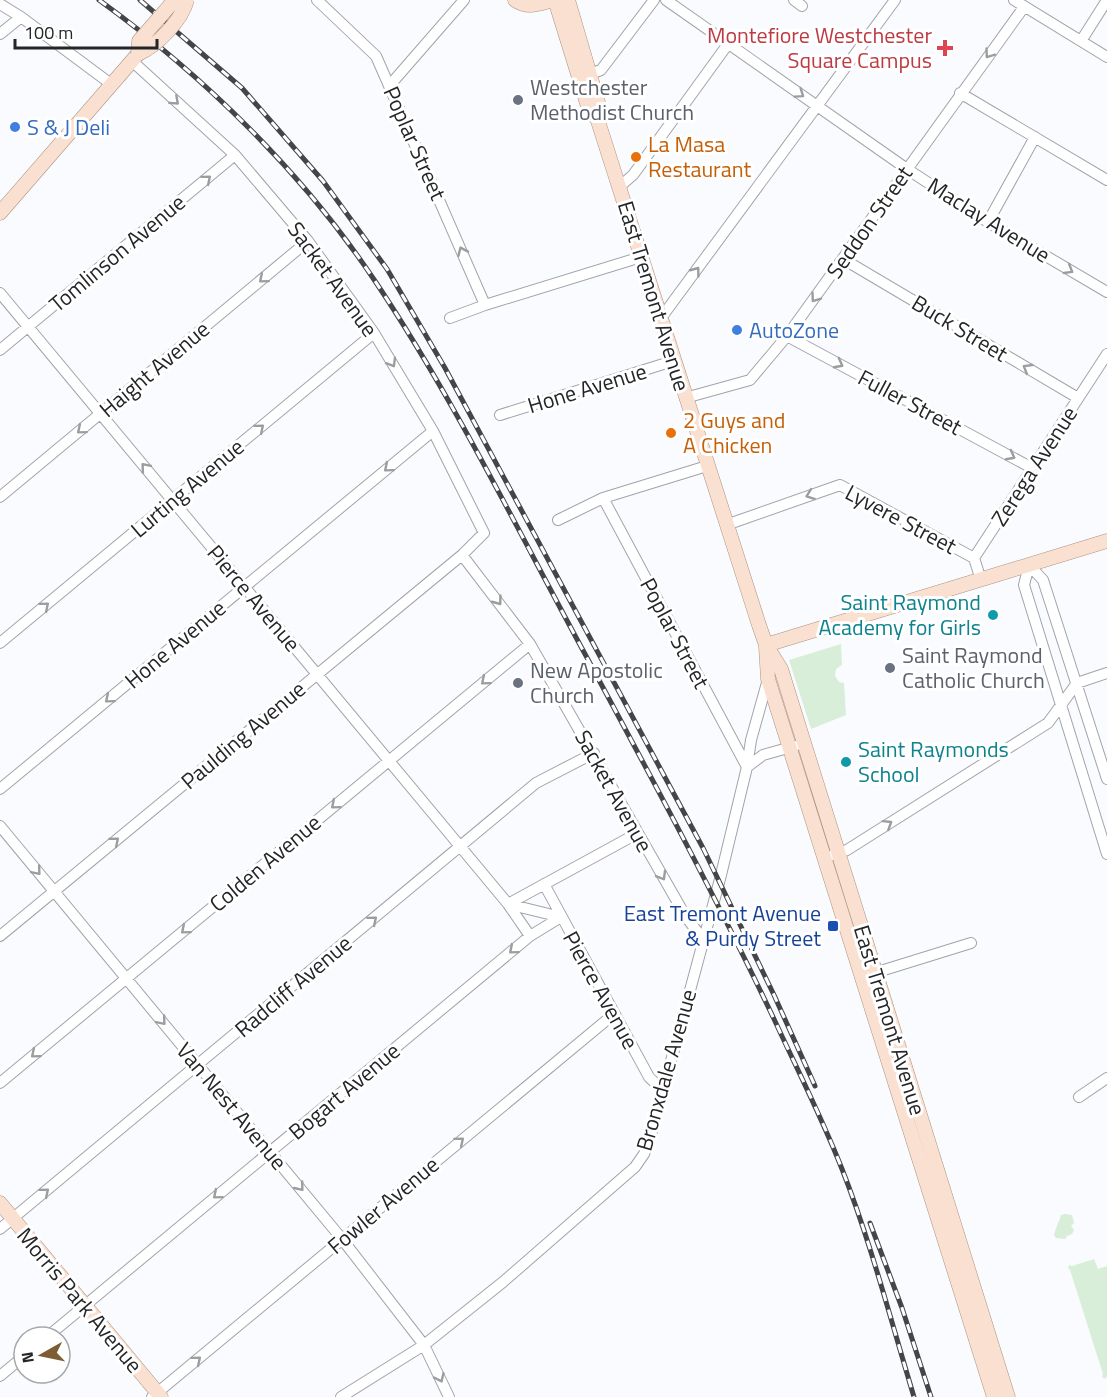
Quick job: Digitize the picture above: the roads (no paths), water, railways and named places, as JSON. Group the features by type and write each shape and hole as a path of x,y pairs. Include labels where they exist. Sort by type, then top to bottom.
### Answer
{"main road":[{"path":"135,58 139,41 172,3 180,0"},
{"path":"0,213 111,84 135,58 151,48 178,19 184,12 187,0"},
{"path":"515,0 522,5 532,6 554,0"},
{"name":"East Tremont Avenue","path":"554,0 584,76"},
{"name":"East Tremont Avenue","path":"568,0 590,113 597,118 766,645 781,669 804,743 831,855"},
{"path":"766,645 1107,542"},
{"name":"East Tremont Avenue","path":"766,645 768,680 790,747 831,855 978,1322 996,1389 1008,1397"},
{"name":"Morris Park Avenue","path":"0,1203 156,1396"}],"street":[{"name":"Poplar Street","path":"317,0 376,56 485,304"},
{"path":"390,85 464,0"},
{"path":"584,76 601,70 654,0"},
{"name":"Maclay Avenue","path":"666,0 907,169 988,222 1107,292"},
{"path":"661,318 895,0"},
{"path":"1081,41 1107,0"},
{"path":"1019,3 1107,57"},
{"name":"Seddon Street","path":"685,398 750,380 787,336 843,259 960,93 1019,3"},
{"path":"0,4 111,84"},
{"path":"0,34 21,17"},
{"path":"619,187 633,175 728,44"},
{"name":"Sacket Avenue","path":"135,58 235,156 308,242 374,333 433,431 484,533"},
{"path":"960,93 1107,180"},
{"path":"988,222 1035,137"},
{"name":"Tomlinson Avenue","path":"0,350 235,156"},
{"name":"Haight Avenue","path":"0,497 308,242"},
{"path":"450,318 485,304 641,257"},
{"name":"Buck Street","path":"843,259 1077,398"},
{"name":"Pierce Avenue","path":"0,292 508,904 530,936"},
{"name":"Lurting Avenue","path":"0,643 374,333"},
{"name":"Fuller Street","path":"787,336 1032,468"},
{"name":"Zerega Avenue","path":"974,558 1107,354"},
{"name":"Hone Avenue","path":"500,415 674,361"},
{"name":"Hone Avenue","path":"0,789 433,431"},
{"path":"558,520 603,498 707,466"},
{"name":"Lyvere Street","path":"726,525 840,485 974,558"},
{"name":"Poplar Street","path":"603,498 747,767"},
{"name":"Paulding Avenue","path":"0,936 462,555 484,533"},
{"name":"Sacket Avenue","path":"462,555 530,644 686,917 703,939"},
{"path":"974,558 981,580"},
{"path":"1029,565 1043,580 1107,779"},
{"path":"1029,565 1024,585 1107,854"},
{"name":"Colden Avenue","path":"0,1083 530,644"},
{"path":"831,855 847,850 1048,723 1077,683 1107,673"},
{"name":"Bronxdale Avenue","path":"341,1397 424,1345 503,1282 634,1167 648,1147 720,879 747,767 751,740 768,680"},
{"path":"747,767 763,755 804,743"},
{"name":"Radcliff Avenue","path":"0,1229 536,783 594,753"},
{"name":"Van Nest Avenue","path":"0,826 342,1239 424,1345 449,1397"},
{"path":"508,904 638,833"},
{"name":"Pierce Avenue","path":"544,884 649,1077 663,1091"},
{"name":"Pierce Avenue","path":"508,904 561,917"},
{"name":"Bogart Avenue","path":"60,1325 530,936 561,917"},
{"path":"869,975 971,943"},
{"name":"Fowler Avenue","path":"156,1396 614,1014"},
{"path":"1078,1097 1107,1078"},
{"path":"0,1376 12,1366"}],"railway":[{"path":"99,0 176,61 249,128 284,165 347,241 432,371 682,835 752,973 809,1094 842,1169 862,1225 914,1397"},
{"path":"140,0 242,88 323,181 387,269 445,368 703,848 815,1086"},
{"path":"870,1223 902,1308 931,1397"}],"place":[{"name":"Montefiore Westchester Square Campus","path":"945,48"},
{"name":"Westchester Methodist Church","path":"518,100"},
{"name":"S & J Deli","path":"15,127"},
{"name":"La Masa Restaurant","path":"636,157"},
{"name":"AutoZone","path":"737,330"},
{"name":"2 Guys and A Chicken","path":"671,433"},
{"name":"Saint Raymond Academy for Girls","path":"993,615"},
{"name":"Saint Raymond Catholic Church","path":"890,668"},
{"name":"New Apostolic Church","path":"518,683"},
{"name":"Saint Raymonds School","path":"846,762"},
{"name":"East Tremont Avenue & Purdy Street","path":"833,926"}]}
